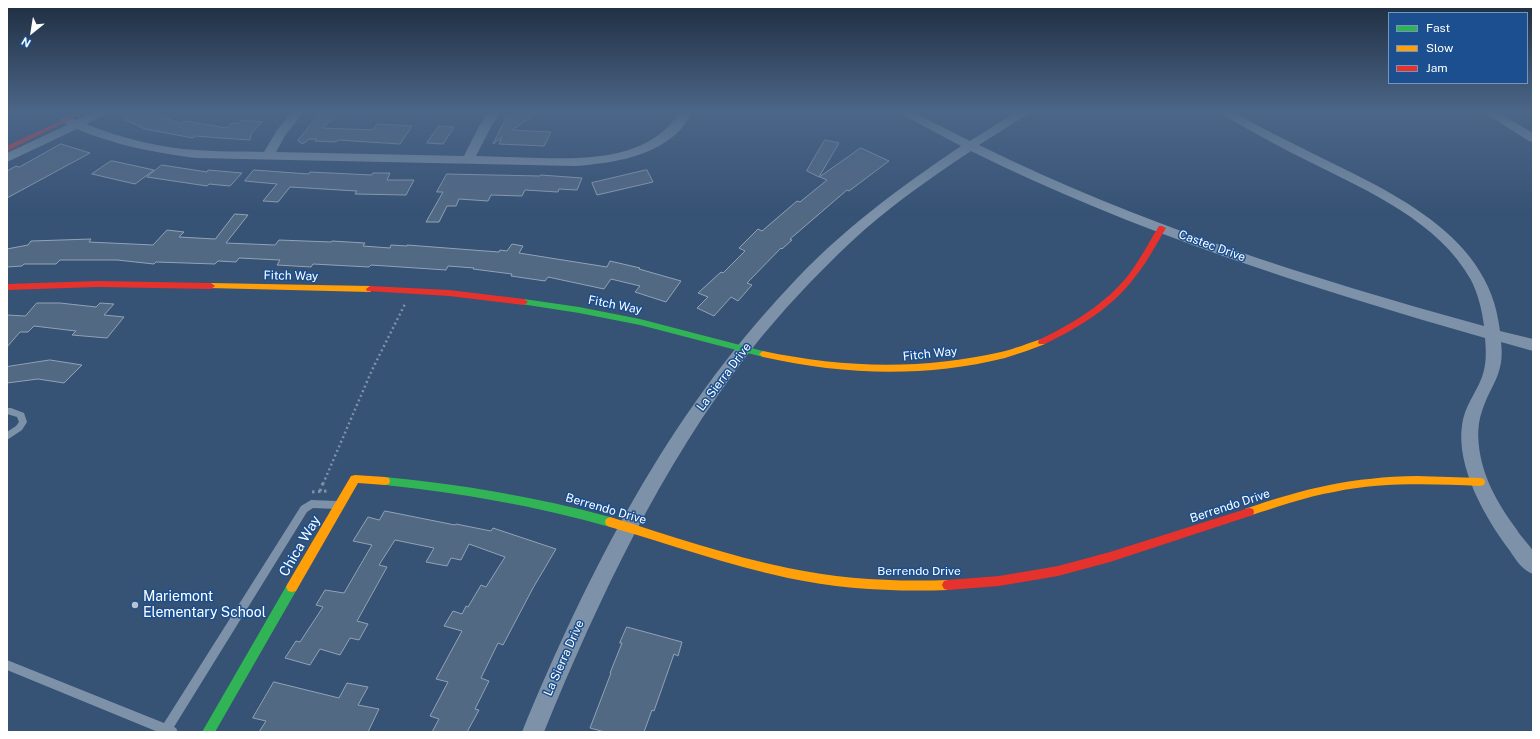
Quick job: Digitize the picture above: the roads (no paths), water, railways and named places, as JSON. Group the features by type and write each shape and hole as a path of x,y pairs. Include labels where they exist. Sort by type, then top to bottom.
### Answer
{"street":[{"path":"7,158 27,146"},
{"path":"143,146 196,154 576,162 614,158 632,153 645,146"},
{"path":"268,156 273,146"},
{"path":"468,160 475,146"},
{"name":"La Sierra Drive","path":"533,732 560,665 627,527 675,445 712,390 744,348 785,300 845,240 881,209 918,181 969,146"},
{"name":"Castec Drive","path":"971,146 1050,182 1162,228 1324,284 1533,345"},
{"path":"1290,146 1396,201 1429,224 1456,251 1478,279 1490,308 1494,356 1488,381 1478,398 1472,413 1470,444 1480,482 1497,516 1533,564"},
{"name":"Fitch Way","path":"7,287 79,284 412,292 472,296 582,310 644,323 789,360 826,366 864,369 902,369 940,367 1009,353 1050,338 1076,324 1099,309 1125,285 1162,228"},
{"name":"Berrendo Drive","path":"355,479 414,483 476,490 522,499 583,513 754,565 818,578 885,584 973,583 1057,571 1097,561 1312,492 1338,486 1378,480 1406,479 1480,482"},
{"name":"Chica Way","path":"208,732 355,479"}],"lane":[{"path":"7,411 21,415 23,422 19,428 7,437"},
{"path":"7,665 169,731 304,509 311,504 340,506"}],"place":[{"name":"Mariemont Elementary School","path":"135,605"}]}
